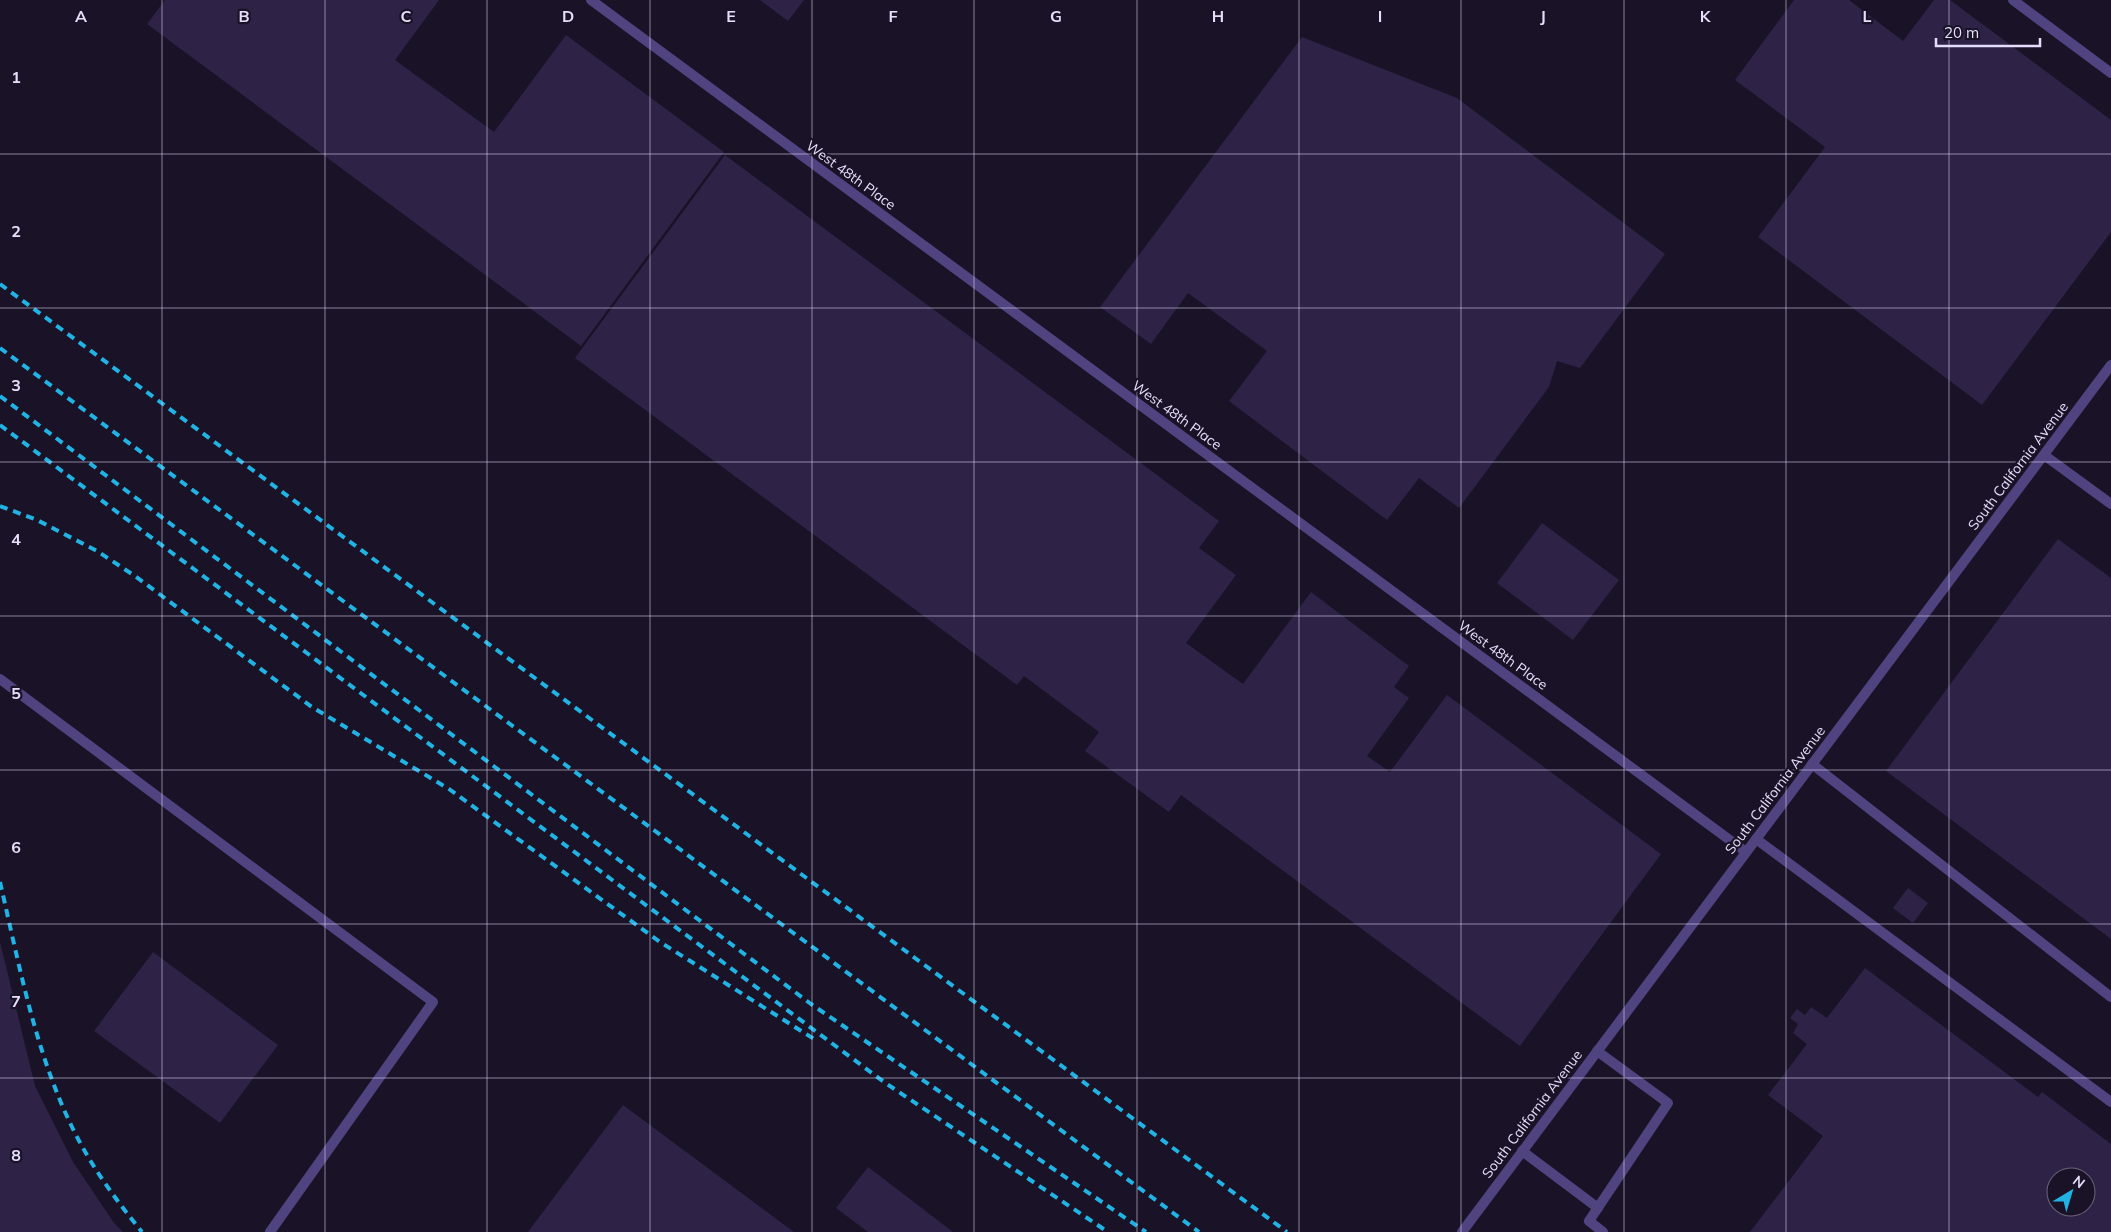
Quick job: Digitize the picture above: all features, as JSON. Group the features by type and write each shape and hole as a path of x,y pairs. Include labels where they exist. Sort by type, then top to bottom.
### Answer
{"street":[{"name":"West 48th Place","path":"591,0 1746,852"},
{"path":"2013,0 2111,73"},
{"name":"South California Avenue","path":"1462,1232 2111,365"},
{"path":"2044,455 2111,504"},
{"path":"0,679 433,1002 270,1232"},
{"path":"1812,764 2111,997"},
{"path":"1756,839 2111,1102"},
{"path":"1597,1051 1668,1103 1589,1221 1603,1232"},
{"path":"1522,1151 1598,1208"}],"building":[{"path":"165,0 439,0 395,60 494,132 566,35 724,152 581,346 147,24"},
{"path":"760,0 804,0 788,21"},
{"path":"1794,0 1849,0 1903,41 1934,0 1950,0 2111,120 2111,232 1982,405 1758,237 1825,147 1735,80"},
{"path":"1302,37 1457,98 1665,254 1580,368 1557,361 1549,387 1459,508 1419,478 1387,520 1229,401 1267,351 1188,293 1151,344 1100,307"},
{"path":"725,155 1219,521 1199,548 1236,575 1186,643 1243,684 1311,592 1409,666 1394,687 1409,698 1367,756 1390,772 1447,695 1661,854 1520,1046 1181,795 1169,812 1085,751 1099,732 1024,676 1017,685 575,358"},
{"path":"1542,523 1619,580 1573,640 1497,583"},
{"path":"2058,539 2111,578 2111,939 1886,771"},
{"path":"1908,888 1928,903 1913,923 1893,908"},
{"path":"0,942 35,1086 73,1162 114,1223 123,1232 0,1232"},
{"path":"153,952 278,1045 220,1123 94,1031"},
{"path":"1865,968 2038,1097 2042,1092 2111,1144 2111,1232 1750,1232 1823,1136 1768,1095 1807,1044 1793,1033 1798,1024 1790,1018 1797,1009 1805,1015 1811,1007 1827,1018"},
{"path":"623,1105 794,1232 528,1232"},
{"path":"868,1167 953,1232 868,1232 836,1208"}],"railway":[{"path":"0,284 1287,1232"},
{"path":"0,348 1199,1232"},
{"path":"0,396 811,1004 1146,1232"},
{"path":"0,425 884,1082 1108,1232"},
{"path":"0,506 37,520 97,551 135,576 312,707 449,789 660,942 814,1039"},
{"path":"0,882 29,1007 59,1098 79,1141 95,1169 142,1232"}]}
